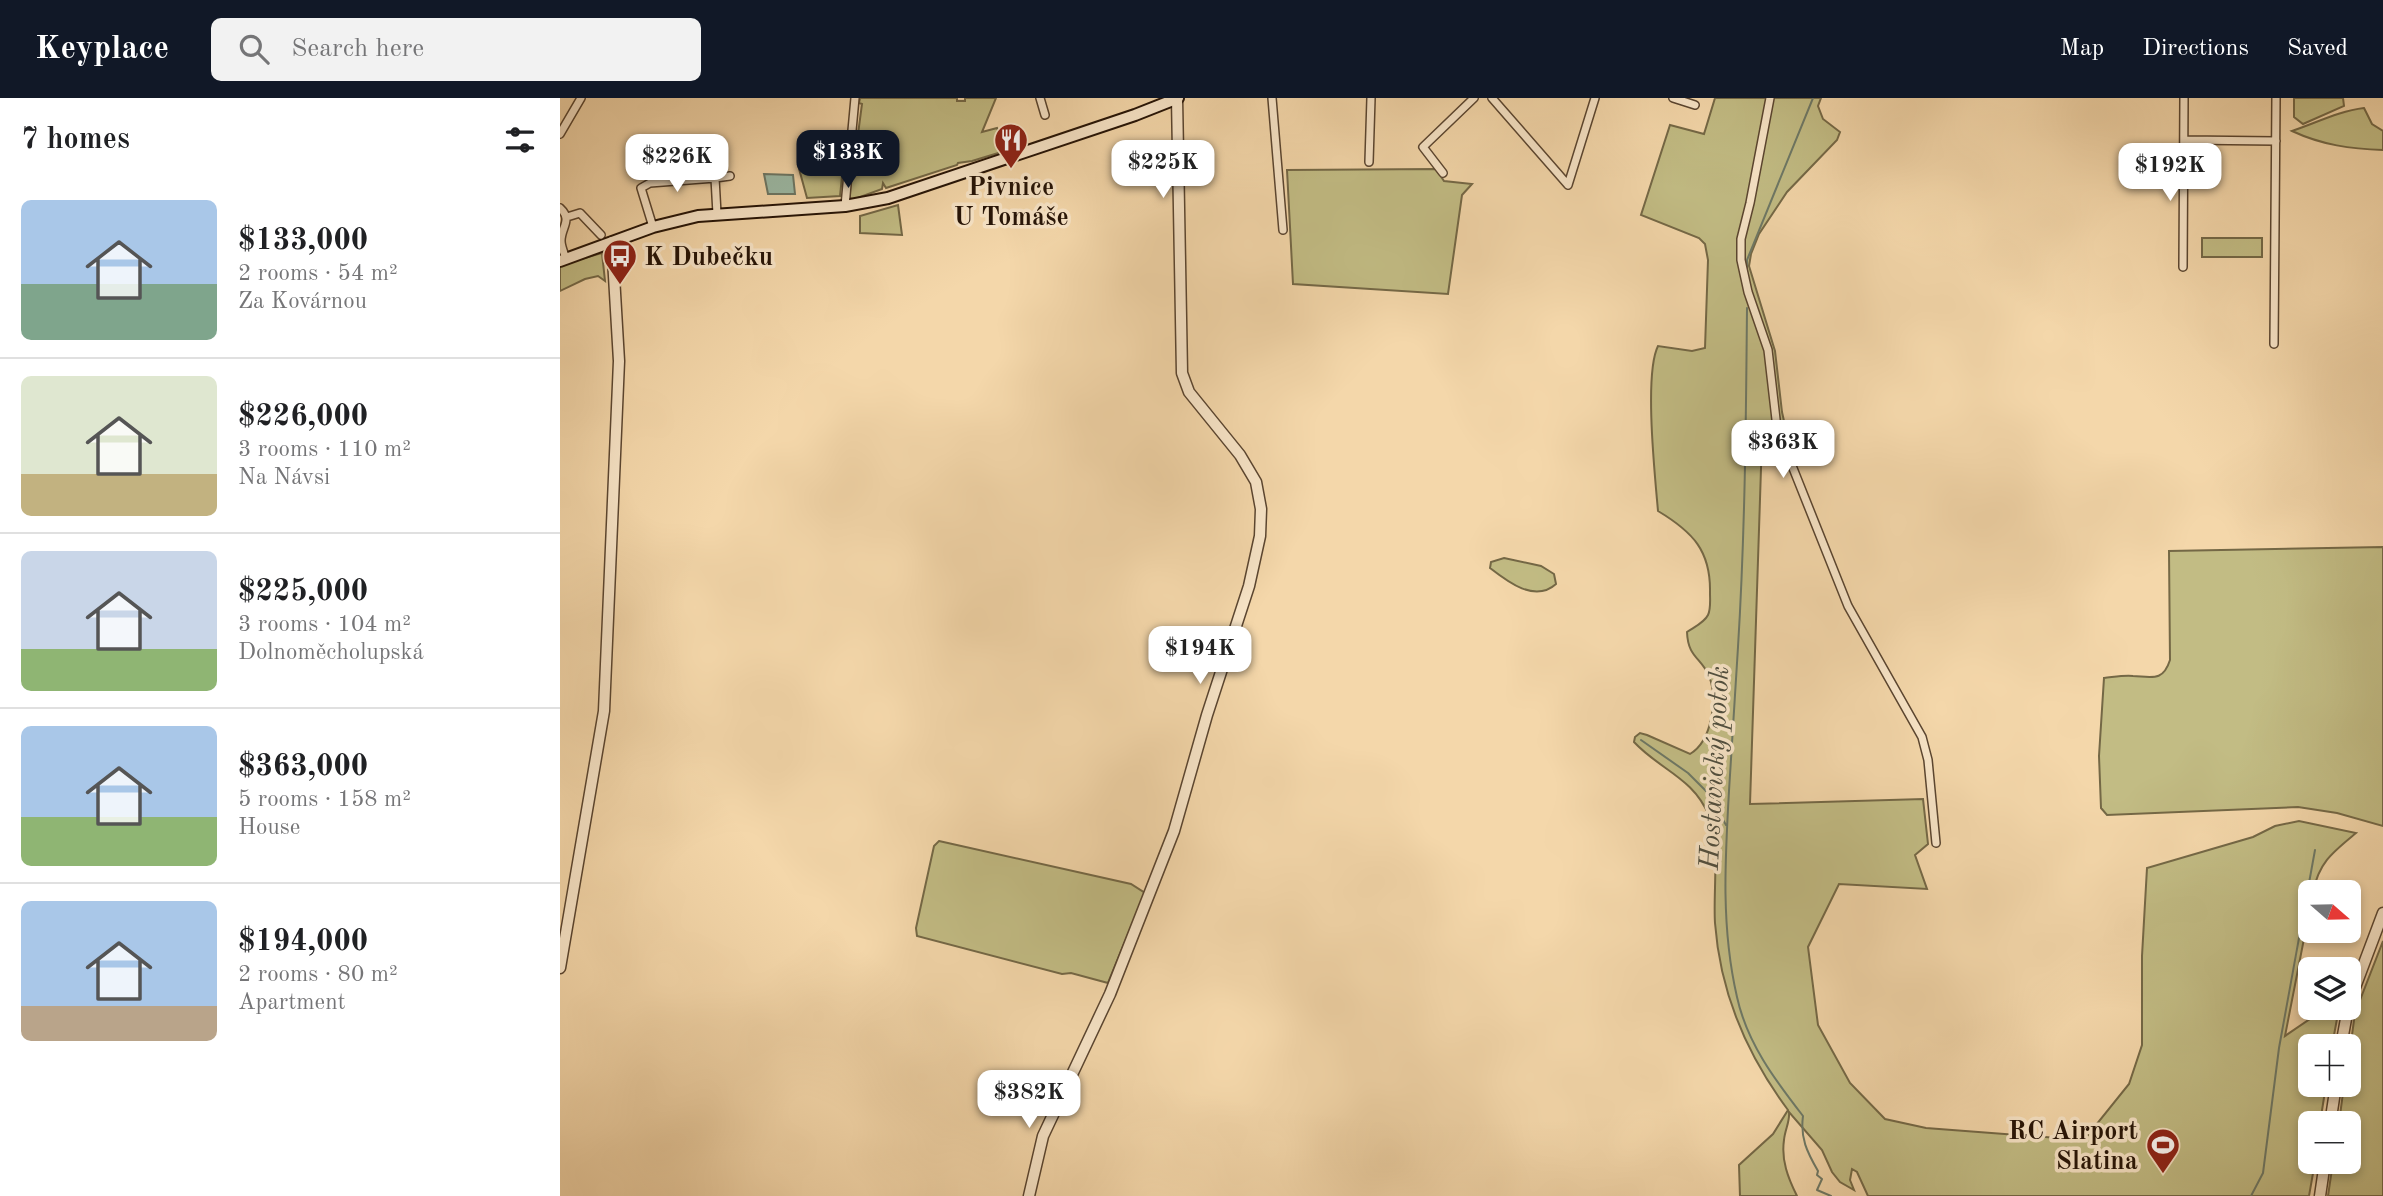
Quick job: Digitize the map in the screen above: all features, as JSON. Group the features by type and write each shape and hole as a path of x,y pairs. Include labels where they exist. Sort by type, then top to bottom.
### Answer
{"main road":[{"path":"563,260 653,227 698,216 845,206 896,195 1135,115 1177,98"}],"street":[{"path":"560,134 581,98"},
{"path":"845,206 855,98"},
{"path":"1040,98 1045,115"},
{"path":"1029,1196 1043,1136 1110,994 1174,831 1249,586 1260,536 1261,509 1256,482 1240,455 1198,404 1185,383 1181,363 1177,98"},
{"path":"1272,98 1283,230"},
{"path":"1369,162 1371,98"},
{"path":"1443,173 1423,146 1474,98"},
{"path":"1492,98 1568,185 1595,98"},
{"path":"1673,98 1695,105"},
{"path":"1770,98 1741,239 1741,260 1748,292 1768,350 1777,428 1848,606 1922,737 1928,760 1936,843"},
{"path":"2183,267 2184,98"},
{"path":"2274,344 2276,98"},
{"path":"2184,140 2276,141"},
{"path":"653,227 641,188 650,183 730,176"},
{"path":"715,178 717,214"},
{"path":"560,208 567,223 560,240 563,260"},
{"path":"566,217 580,213 601,235"},
{"path":"560,968 603,727 619,361 612,242"},
{"path":"2361,972 2383,913"},
{"path":"2320,1196 2323,1174"}],"shaded area":[{"path":"860,98 957,98 957,101 965,101 965,98 996,98 982,132 997,128 1005,151 958,163 886,188 883,183 882,189 852,200 849,196 862,104 859,103"},
{"path":"1715,98 1821,98 1818,106 1823,119 1840,132 1837,140 1787,192 1759,234 1749,266 1775,351 1788,439 1767,447 1762,438 1750,804 1923,799 1928,844 1915,855 1927,889 1839,884 1808,947 1818,1025 1850,1083 1885,1119 1926,1128 2084,1140 2129,1084 2142,1045 2142,956 2147,868 2253,837 2275,826 2299,821 2356,833 2328,858 2317,880 2298,880 2298,943 2303,943 2300,957 2298,957 2285,1036 2308,1020 2337,1020 2334,1034 2298,1034 2298,1097 2324,1097 2322,1111 2298,1111 2298,1174 2313,1174 2309,1196 1868,1196 1857,1172 1852,1169 1850,1180 1854,1190 1840,1182 1822,1150 1789,1112 1784,1140 1784,1162 1797,1196 1740,1196 1739,1165 1773,1134 1788,1110 1748,1045 1729,998 1715,923 1715,853 1709,816 1703,803 1686,783 1634,742 1640,733 1690,754 1704,740 1713,707 1709,676 1692,652 1687,632 1709,613 1707,565 1690,535 1658,511 1651,401 1654,360 1658,346 1692,351 1705,348 1708,260 1705,244 1699,238 1641,215 1670,125 1704,134"},
{"path":"2294,98 2343,98 2344,106 2303,124 2294,117"},
{"path":"2364,108 2372,124 2383,131 2383,150 2337,145 2292,131 2337,114"},
{"path":"844,157 840,196 807,198 798,165"},
{"path":"1436,169 1444,181 1472,184 1462,195 1448,294 1293,284 1287,170"},
{"path":"764,174 793,175 795,194 768,194"},
{"path":"898,205 902,235 860,233 860,216"},
{"path":"2202,238 2262,238 2262,257 2202,257"},
{"path":"602,253 605,281 598,276 560,291 560,265"},
{"path":"2383,547 2383,826 2337,813 2298,807 2107,815 2101,808 2099,756 2104,678 2156,677 2167,667 2170,660 2169,551"},
{"path":"1504,558 1541,566 1554,574 1556,584 1548,589 1531,591 1513,584 1490,568 1491,562"},
{"path":"939,841 1131,884 1145,893 1108,983 1071,973 1062,974 917,936 916,928 934,846"},
{"path":"2383,941 2383,1196 2328,1196 2331,1174 2361,1174 2361,1111 2341,1111 2342,1097 2361,1097 2361,1034 2352,1034 2354,1020 2361,1020 2361,998"}],"waterway":[{"name":"Hostavický potok","path":"1747,268 1747,260 1813,98"},
{"name":"Hostavický potok","path":"1747,308 1742,562 1726,868 1728,945 1737,997 1748,1030 1772,1075 1803,1116 1805,1145 1818,1171 1817,1175 1822,1179 1817,1190 1831,1196"},
{"path":"1641,740 1688,773 1707,792 1726,825"},
{"path":"2251,1196 2263,1173 2279,1048 2315,850"}],"place":[{"name":"Pivnice U Tomáše","path":"1011,170"},
{"name":"K Dubečku","path":"620,286"},
{"name":"RC Airport Slatina","path":"2163,1175"}]}
